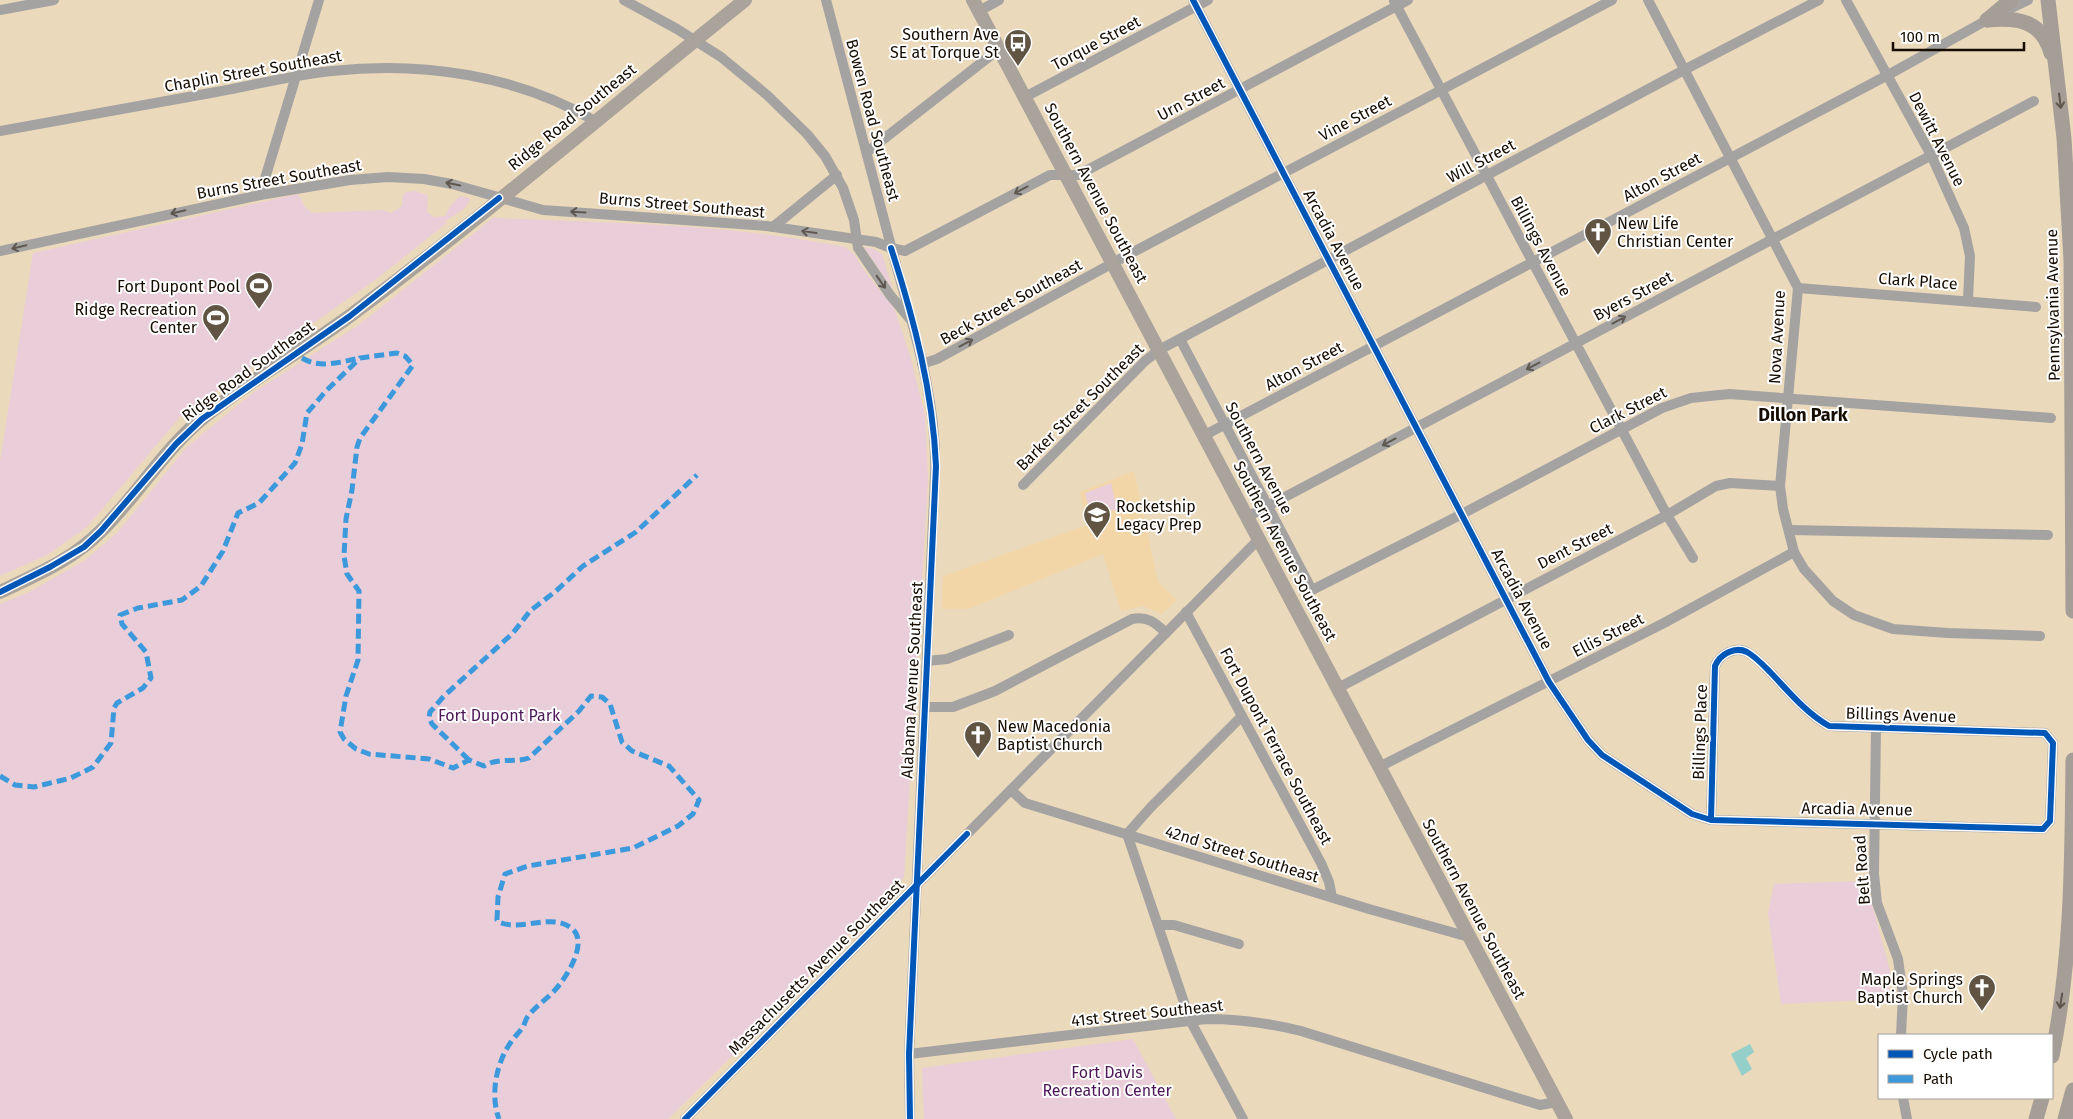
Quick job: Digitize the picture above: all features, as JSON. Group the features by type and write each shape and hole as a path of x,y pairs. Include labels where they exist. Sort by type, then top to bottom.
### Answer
{"highway":[{"path":"1987,20 2011,0"},
{"name":"Pennsylvania Avenue","path":"2048,0 2064,138 2071,260 2073,611"},
{"path":"1987,20 2014,19 2027,22 2035,28 2049,45 2058,80"},
{"path":"2053,1050 2069,938 2073,760"},
{"path":"2065,1119 2073,1090"},
{"path":"2036,1119 2042,1099"}],"main road":[{"name":"Ridge Road Southeast","path":"0,592 50,568 84,547 108,524 176,444 202,418 350,316 745,0"},
{"name":"Southern Avenue Southeast","path":"976,5 1566,1119"}],"street":[{"path":"0,10 54,0"},
{"path":"260,195 319,0"},
{"path":"624,0 696,40 731,64 781,108 821,150 837,175 854,220 858,248 861,254 890,295 912,321"},
{"name":"Bowen Road Southeast","path":"826,0 891,248"},
{"path":"976,5 999,0"},
{"name":"Torque Street","path":"1025,97 1195,3 1208,0"},
{"name":"Urn Street","path":"891,248 904,251 1048,176 1078,175 1240,89 1395,3 1408,0"},
{"name":"Vine Street","path":"1113,263 1612,0"},
{"name":"Nova Avenue","path":"1648,0 1798,288 1780,486 1783,509 1794,552 1804,569 1832,601 1854,615 1881,626 1894,629 1948,633 2040,636"},
{"name":"Will Street","path":"1159,350 1819,0"},
{"name":"Dewitt Avenue","path":"1846,0 1931,155 1968,238 1970,256 1968,300"},
{"name":"Alton Street","path":"1203,436 2028,0"},
{"name":"Arcadia Avenue","path":"1195,3 1549,682 1588,740 1602,755 1692,814 1711,820 2043,829 2050,821 2052,785"},
{"name":"Billings Avenue","path":"1395,3 1667,515 1693,558"},
{"path":"867,152 1000,50"},
{"name":"Chaplin Street Southeast","path":"0,131 317,72 361,68 401,68 445,72 490,80 559,102 595,121"},
{"name":"Byers Street","path":"1247,517 2034,101"},
{"name":"Burns Street Southeast","path":"773,227 837,175"},
{"name":"Burns Street Southeast","path":"0,251 260,195 350,180 388,177 445,182 530,207 550,210 773,227 876,242 891,248"},
{"name":"Alabama Avenue Southeast","path":"891,248 912,321 932,410 936,466 909,1054 910,1119"},
{"name":"Beck Street Southeast","path":"922,364 937,359 1113,263"},
{"name":"Clark Place","path":"1798,288 1968,300 2036,307"},
{"name":"Southern Avenue","path":"1180,339 1312,590"},
{"name":"Barker Street Southeast","path":"1023,485 1145,361 1159,350"},
{"name":"Clark Street","path":"1312,590 1462,514 1662,408 1690,398 1729,394 2051,418"},
{"name":"Dent Street","path":"1338,688 1667,515 1716,486 1730,483 1780,486"},
{"path":"1789,530 2048,535"},
{"name":"Massachusetts Avenue Southeast","path":"685,1119 1259,539"},
{"name":"Ellis Street","path":"1380,767 1735,586 1794,552"},
{"name":"Fort Dupont Terrace Southeast","path":"1186,612 1321,863 1329,882 1332,897"},
{"path":"925,707 954,707 995,691 1132,619 1143,617 1156,623 1166,633"},
{"path":"927,661 947,659 1010,635"},
{"name":"Billings Avenue","path":"1730,651 1746,651 1757,659 1814,718 1828,726 2045,733 2053,742 2052,785"},
{"name":"Billings Place","path":"1711,820 1715,666 1719,658 1730,651"},
{"path":"1242,716 1151,807 1127,834 1190,1020 1243,1119"},
{"name":"Belt Road","path":"1876,728 1873,823 1877,903 1898,959 1903,995 1901,1034"},
{"name":"42nd Street Southeast","path":"1011,790 1025,803 1469,937"},
{"path":"1158,925 1174,925 1239,944"},
{"name":"41st Street Southeast","path":"909,1054 1190,1020 1228,1019 1282,1026 1540,1105 1557,1102"},
{"path":"1903,1099 1907,1119"}],"shaded area":[{"name":"Rocketship Legacy Prep","path":"1134,471 1158,582 1177,600 1162,614 1143,606 1121,611 1103,554 968,609 942,609 943,576 1087,525 1080,492"}],"green space":[{"path":"416,191 428,196 427,212 434,217 445,216 451,205 460,196 470,200 465,208 444,222 448,222 379,277 180,417 87,527 47,555 0,576 0,462 33,253 298,194 305,207 312,213 383,210 391,213 402,206 403,195 406,192"},
{"name":"Fort Dupont Park","path":"493,218 626,223 714,229 802,239 845,247 854,254 866,273 894,308 910,356 925,415 928,480 904,878 732,1056 668,1119 0,1119 0,604 29,592 84,561 118,532 185,449 206,431 254,392 360,324"},
{"path":"864,247 874,249 882,254 893,290"},
{"path":"1111,483 1117,509 1090,513 1085,493"},
{"path":"1866,881 1890,971 1889,999 1781,1004 1768,913 1774,884"},
{"name":"Fort Davis Recreation Center","path":"1133,1039 1176,1119 924,1119 922,1068"}],"water":[{"path":"1750,1044 1754,1052 1746,1058 1752,1069 1742,1076 1731,1054"}],"marked path":[{"path":"0,776 15,785 34,787 71,778 93,767 111,743 114,708 117,703 143,688 151,678 146,652 122,624 120,615 138,608 182,600 201,586 223,551 238,513 259,503 295,463 302,444 307,413 326,391 360,358 397,353 405,356 413,365 360,438 357,447 352,490 346,519 344,556 347,574 359,591 358,660 346,696 340,732 344,739 356,749 369,754 429,759 453,768 469,760 484,766 500,761 529,758 579,711 591,696 602,697 610,704 622,742 632,751 669,766 699,800 693,814 678,826 633,848 528,866 505,874 498,897 497,920 499,922 508,925 544,922 562,923 576,933 578,941 574,959 565,977 555,990 529,1015 523,1027 506,1050 496,1079 495,1100 499,1119"},
{"path":"302,358 323,364 360,358"},
{"path":"469,760 432,724 429,718 430,712 444,696 513,633 530,611 556,591 583,566 636,532 697,475"}],"cycle path":[{"path":"1193,0 1549,682 1588,740 1602,755 1692,814 1711,820 2043,829 2050,821 2053,743 2045,733 1829,726 1805,709 1754,656 1742,650 1728,652 1720,658 1715,666 1711,820"},
{"path":"0,592 50,567 84,547 101,531 176,444 202,419 350,316 499,198"},
{"path":"891,248 915,329 927,383 936,466 909,1054 910,1119"},
{"path":"685,1119 967,834"}],"place":[{"name":"Southern Ave SE at Torque St","path":"1018,67"},
{"name":"New Life Christian Center","path":"1598,256"},
{"name":"Fort Dupont Pool","path":"259,310"},
{"name":"Ridge Recreation Center","path":"216,342"},
{"name":"Rocketship Legacy Prep","path":"1097,539"},
{"name":"New Macedonia Baptist Church","path":"978,759"},
{"name":"Maple Springs Baptist Church","path":"1982,1012"}],"district":[{"name":"Dillon Park","path":"1803,415"}]}
